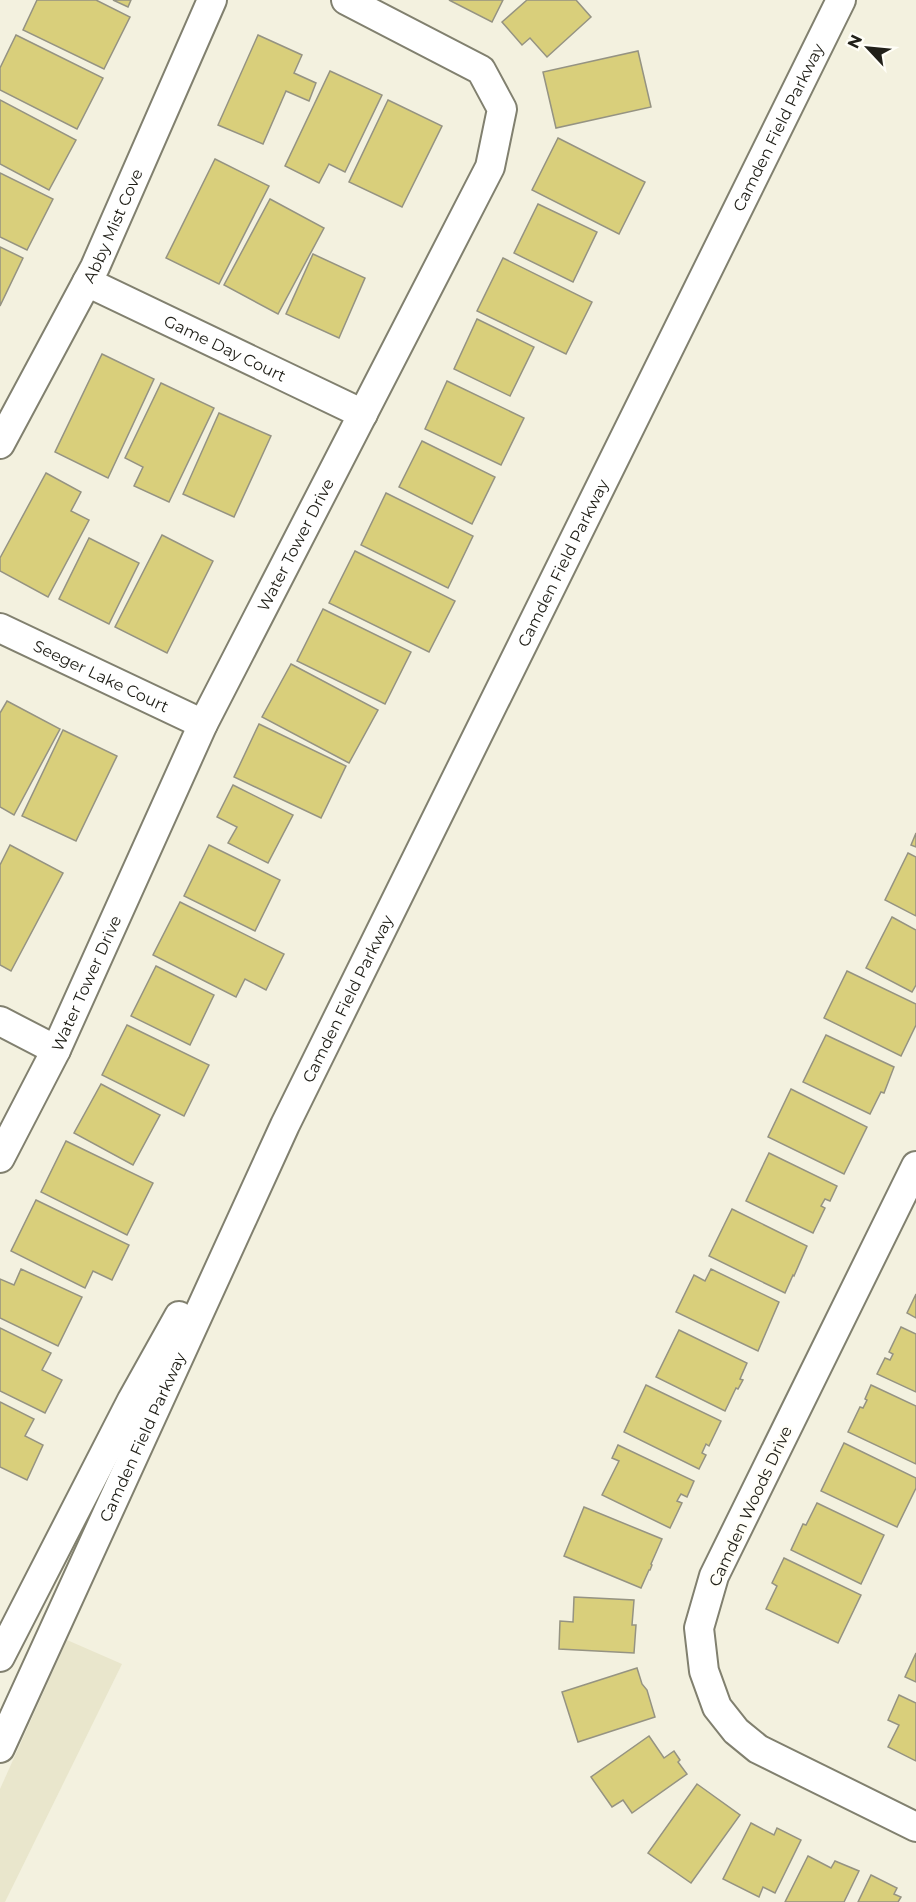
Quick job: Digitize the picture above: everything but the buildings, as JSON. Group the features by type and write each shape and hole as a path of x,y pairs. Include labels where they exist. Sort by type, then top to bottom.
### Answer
{"street":[{"name":"Abby Mist Cove","path":"0,444 87,282 212,0"},
{"name":"Water Tower Drive","path":"0,1158 56,1050 202,724 490,167 502,109 481,70 346,0"},
{"name":"Camden Field Parkway","path":"0,1748 285,1125 841,0"},
{"name":"Game Day Court","path":"87,282 363,414"},
{"name":"Seeger Lake Court","path":"0,628 202,724"},
{"path":"0,1021 56,1050"},
{"name":"Camden Field Parkway","path":"0,1658 132,1400 285,1125"},
{"name":"Camden Woods Drive","path":"916,1166 714,1576 699,1628 704,1671 717,1707 736,1731 758,1749 916,1827"}],"shaded area":[{"path":"67,1640 122,1664 5,1902 0,1902 0,1789"}]}
